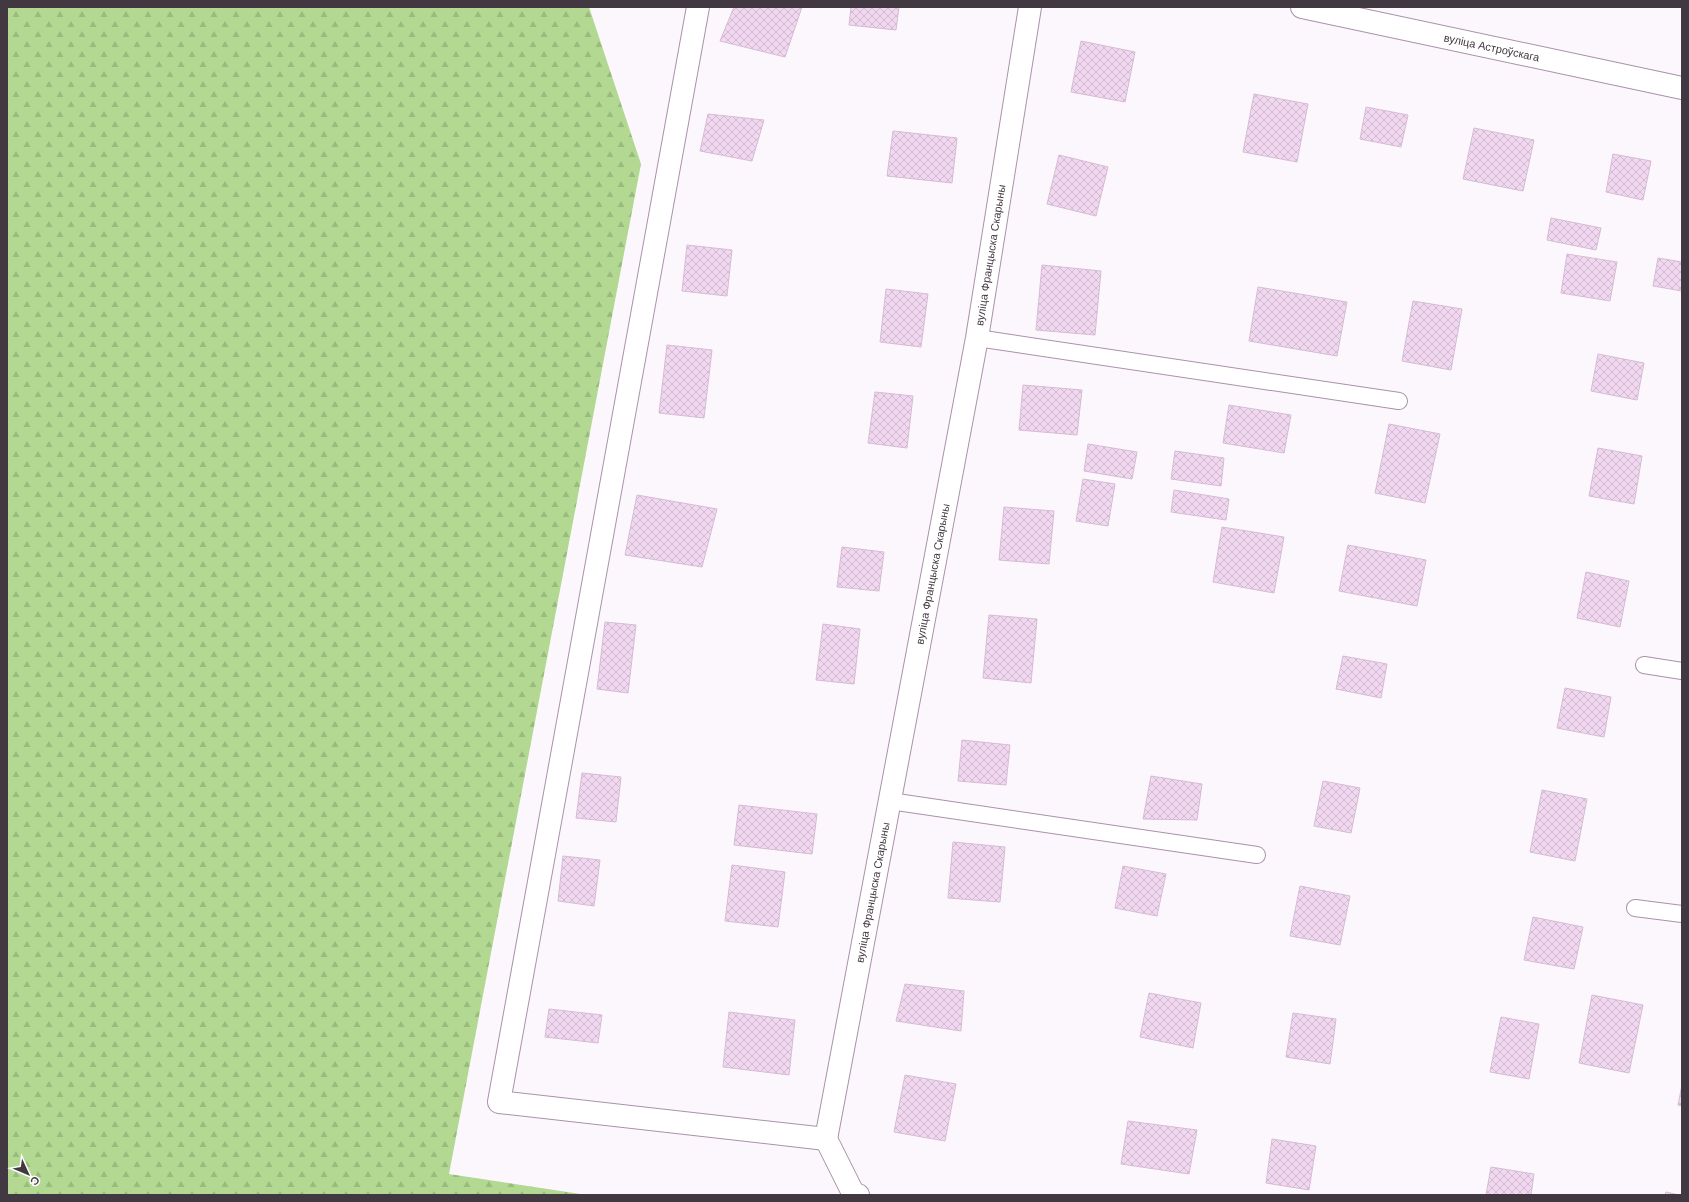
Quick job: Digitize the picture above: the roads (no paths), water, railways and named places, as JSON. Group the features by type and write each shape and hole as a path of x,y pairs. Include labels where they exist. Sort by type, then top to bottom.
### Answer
{"street":[{"path":"698,7 499,1102 826,1139 854,1194 858,1195"},
{"name":"вуліца Францыска Скарыны","path":"826,1139 977,338 1030,7"},
{"name":"вуліца Астроўскага","path":"1302,7 1682,88"}],"lane":[{"path":"977,338 1398,401"},
{"path":"1644,665 1682,671"},
{"path":"890,801 1258,855"},
{"path":"1635,908 1682,914"}]}
